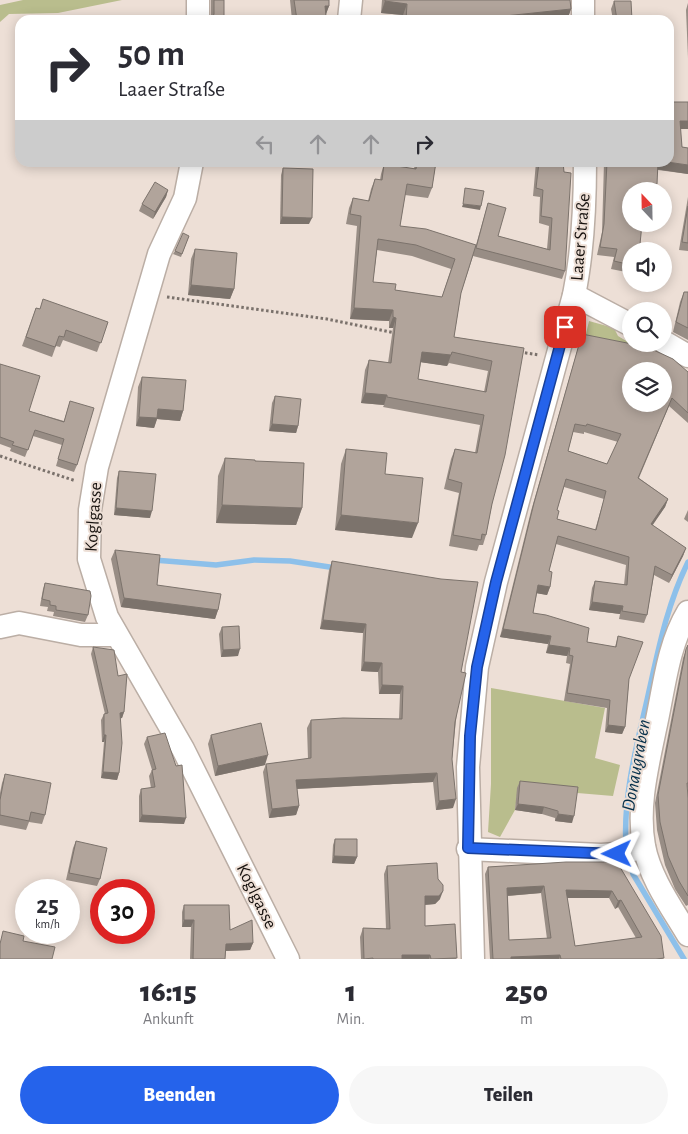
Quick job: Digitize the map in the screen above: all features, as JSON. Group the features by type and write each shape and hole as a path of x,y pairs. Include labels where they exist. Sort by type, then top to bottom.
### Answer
{"street":[{"path":"198,0 198,15"},
{"path":"350,15 351,0"},
{"path":"583,0 584,15"},
{"name":"Koglgasse","path":"191,167 185,198 159,254 93,486 90,510 89,559 101,604 116,635 183,749 288,959"},
{"name":"Laaer Straße","path":"473,959 468,848 470,736 477,667 496,582 574,295 585,209 585,167"},
{"path":"574,295 622,320"},
{"path":"672,347 688,356"},
{"path":"632,851 642,812 646,770 670,657 680,626 688,612"},
{"path":"0,627 19,623 81,635 116,635"},
{"path":"468,848 632,851"},
{"path":"632,851 662,890 688,935"}],"path":[{"path":"147,294 327,319 403,334"},
{"path":"519,352 557,358"},
{"path":"0,456 93,486"}],"green space":[{"path":"23,0 122,0 58,13 9,14 0,22 0,5"},
{"path":"589,321 614,328 618,336 622,338 622,345 585,338"},
{"path":"491,688 605,708 595,758 620,765 613,796 518,788 515,810 500,837 488,832 491,784"}],"building":[{"path":"214,0 224,0 224,15 214,14"},
{"path":"294,0 329,0 329,6 325,6 326,15 296,15"},
{"path":"570,0 571,9 514,15 406,15 407,4 385,1"},
{"path":"614,1 631,1 632,15 616,15"},
{"path":"674,102 688,102 688,121 680,121 682,147 688,148 688,165 674,163"},
{"path":"384,167 416,169 416,167 435,167 432,188 407,184 400,226 426,229 476,245 461,293 454,337 524,348 505,455 486,535 482,534 481,540 453,535 462,483 448,479 455,449 477,453 484,415 387,397 387,395 365,393 369,360 391,363 396,318 393,317 393,310 354,308 361,216 350,214 353,198 369,201 375,179 382,180","holes":["378,239 416,245 455,259 442,297 395,290 396,284 373,282","422,352 451,355 452,352 492,361 486,392 418,379"]},
{"path":"538,167 564,167 564,172 571,173 565,271 476,248 488,203 506,208 498,236 550,250 552,218 541,216 543,190 536,188"},
{"path":"607,167 658,167 657,182 622,182 622,232 641,232 640,242 622,242 622,263 614,261 617,249 600,247 604,224"},
{"path":"283,168 313,169 312,218 282,217"},
{"path":"155,182 168,190 155,212 142,204"},
{"path":"465,188 484,191 481,206 463,204"},
{"path":"688,206 688,243 682,242"},
{"path":"183,233 189,236 182,254 175,251"},
{"path":"195,249 237,253 234,289 191,285"},
{"path":"684,292 688,292 688,328 676,322"},
{"path":"43,299 108,322 101,343 66,330 64,337 59,336 55,347 26,337 36,308 40,309"},
{"path":"582,334 622,342 622,352 658,352 673,359 688,372 688,413 672,398 672,362 622,362 622,412 666,412 638,478 668,499 651,524 686,548 672,575 655,566 647,615 622,611 623,606 592,602 595,581 627,585 629,557 558,536 549,571 552,572 550,587 538,585 533,613 589,628 587,642 616,647 618,636 643,642 629,679 625,727 608,725 610,700 567,693 573,656 569,655 570,648 549,645 551,636 503,629 534,503","holes":["575,424 586,426 587,424 621,434 607,464 568,451","566,479 606,491 596,530 557,519 559,511 557,510"]},
{"path":"0,364 40,376 29,411 64,422 70,401 94,408 77,465 58,459 64,439 35,430 28,450 12,445 14,442 0,437"},
{"path":"142,377 186,380 183,411 158,409 157,418 139,417"},
{"path":"275,396 301,399 298,426 272,424"},
{"path":"346,449 387,453 385,474 423,478 418,523 341,515"},
{"path":"225,458 304,463 302,508 222,505"},
{"path":"119,471 156,474 152,511 116,508"},
{"path":"115,550 160,555 157,585 221,594 218,610 124,598"},
{"path":"332,561 441,579 478,582 461,672 466,673 455,722 452,759 456,799 439,801 437,773 296,780 299,806 272,809 266,764 311,758 311,720 343,718 402,719 403,686 382,685 382,663 364,662 366,624 323,620"},
{"path":"45,583 90,591 88,615 56,610 56,606 50,605 50,601 42,599"},
{"path":"239,626 240,649 223,650 222,627"},
{"path":"688,645 688,896 668,856 660,822 658,795"},
{"path":"93,647 114,650 118,676 127,674 124,712 120,713 122,743 119,773 103,772 106,735 104,735 104,714 108,713"},
{"path":"261,723 268,755 218,766 211,735"},
{"path":"165,733 176,766 182,765 186,818 142,815 141,789 155,787 152,770 156,769 147,737"},
{"path":"5,774 51,783 45,815 31,812 29,821 0,815 0,800"},
{"path":"520,781 578,787 574,816 558,814 558,811 544,807 518,804"},
{"path":"335,839 357,839 357,857 334,856"},
{"path":"76,841 107,848 100,879 69,873"},
{"path":"566,862 617,862 661,936 664,958 561,959 560,955 493,959 488,867","holes":["544,886 551,938 509,940 507,888","566,890 612,891 618,901 621,900 642,937 575,946"]},
{"path":"437,863 438,879 443,885 443,891 439,896 425,896 425,926 455,924 457,958 431,959 430,955 402,955 402,959 364,959 363,928 390,929 387,866"},
{"path":"184,905 229,905 230,930 252,920 253,943 226,944 225,959 193,959 194,920 184,920"},
{"path":"3,931 15,934 15,944 39,944 55,947 52,959 0,959 0,944"}],"waterway":[{"path":"154,560 216,565 254,560 290,561 336,568"},
{"name":"Donaugraben","path":"626,846 628,791 639,736 663,630 680,579 688,562"},
{"name":"Donaugraben","path":"628,855 633,874 684,959"}],"route":[{"path":"565,327 496,582 477,667 468,768 468,848 601,855 617,854"}]}
